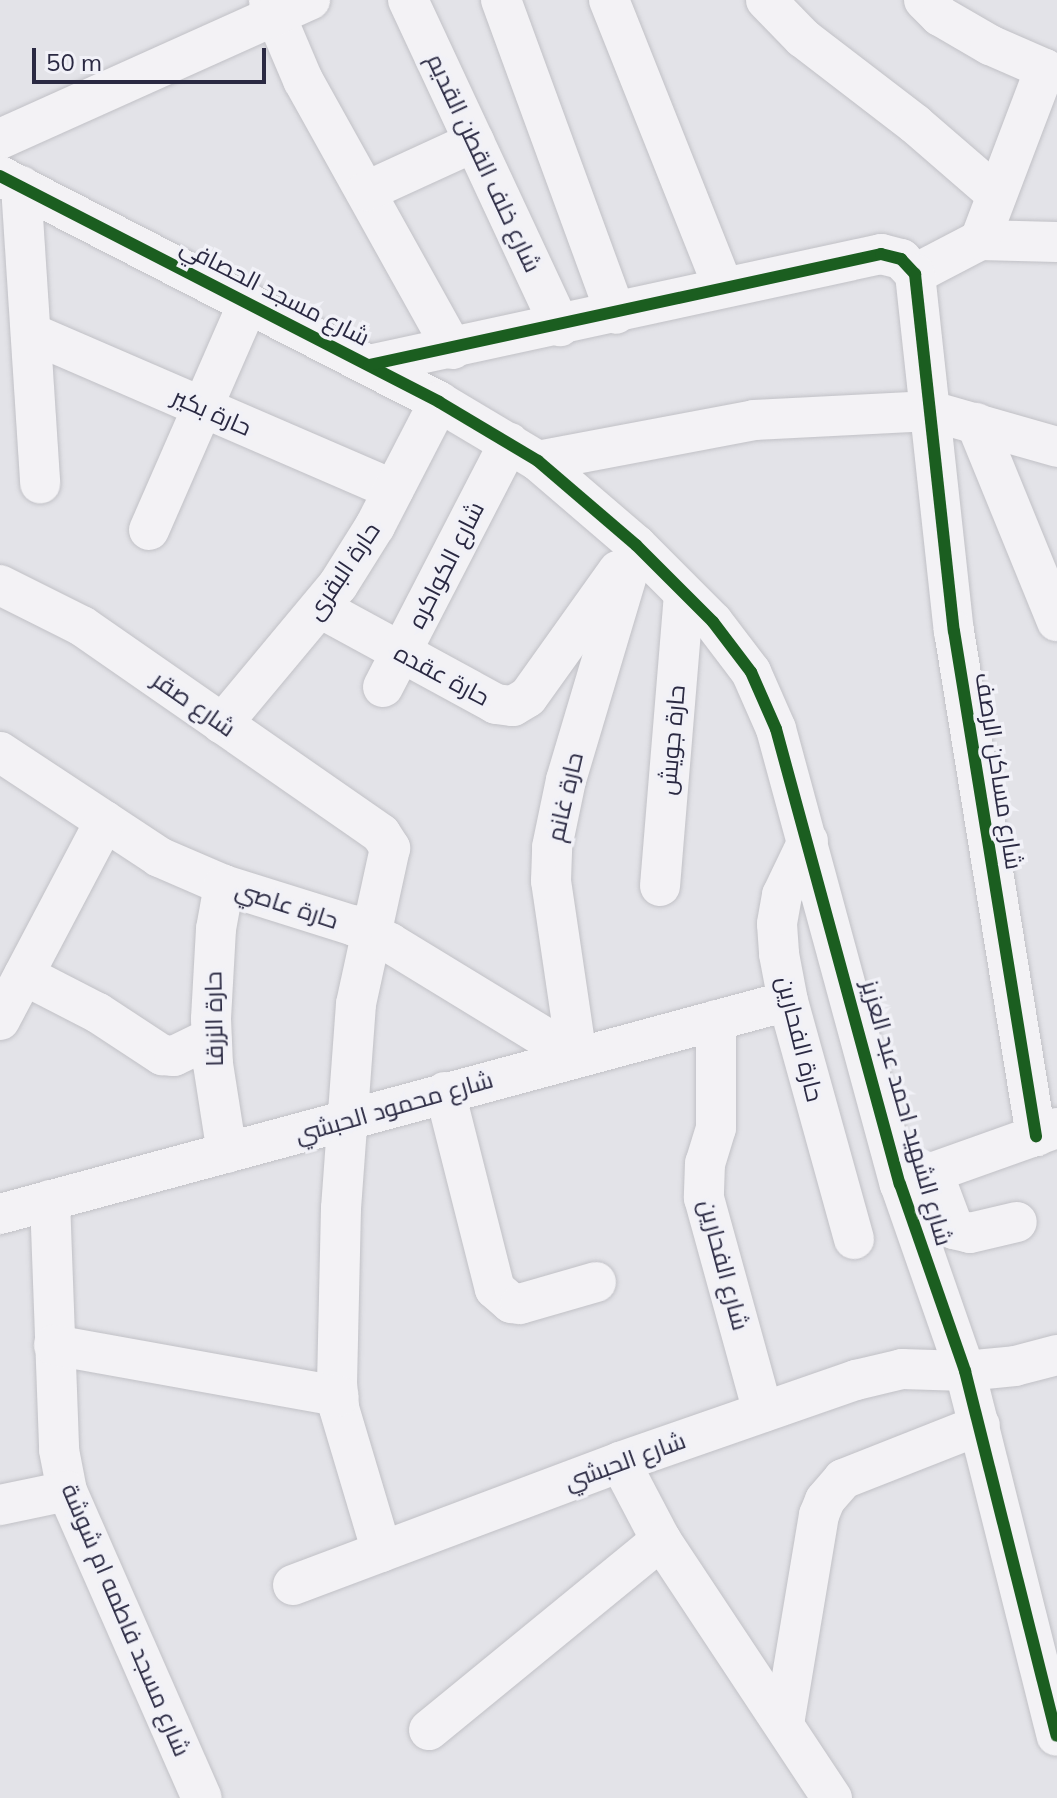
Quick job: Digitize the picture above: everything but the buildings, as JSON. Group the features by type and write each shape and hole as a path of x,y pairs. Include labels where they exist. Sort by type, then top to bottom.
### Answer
{"street":[{"name":"شارع خلف القطن القديم","path":"408,0 560,326"},
{"path":"501,0 616,314"},
{"path":"609,0 723,287"},
{"path":"766,0 803,38 915,124 997,195"},
{"path":"924,0 940,16 990,45 1051,67 980,240"},
{"path":"0,139 285,5 303,80 453,349"},
{"path":"367,191 474,142"},
{"path":"11,181 31,333 40,483"},
{"name":"شارع مسجد الحصافي","path":"11,181 439,402 524,452 636,545"},
{"path":"369,365 616,314 723,287 881,254 901,259 915,274 980,240 1057,242"},
{"name":"شارع مساكن الرصف","path":"915,274 954,631 1046,1132"},
{"path":"149,530 248,303"},
{"name":"حارة بكير","path":"31,333 393,490"},
{"name":"حارة البقرى","path":"222,724 320,608 355,561 439,402"},
{"path":"524,452 754,420 931,411 1057,447"},
{"path":"976,423 1057,621"},
{"name":"شارع الكواكره","path":"392,670 524,452"},
{"name":"شارع الشهيد احمد عبد العزيز","path":"636,545 733,646 765,699 916,1178 965,1371 1053,1685 1057,1736"},
{"name":"حارة عقده","path":"320,608 392,670 496,704 521,703 636,545"},
{"name":"حارة غانم","path":"577,1057 551,881 552,847 563,791 636,545"},
{"name":"شارع صقر","path":"0,585 82,626 381,834 387,841 391,858 372,935"},
{"name":"حارة جويش","path":"660,886 684,594"},
{"name":"حارة عاصي","path":"0,752 159,857 224,885 372,935 577,1057"},
{"path":"0,1020 105,821"},
{"name":"حارة الفحارين","path":"808,841 782,895 777,924 788,1001 854,1239"},
{"name":"حارة الزرقا","path":"224,885 212,974 211,1038 227,1153"},
{"path":"372,935 356,1004 341,1208 338,1396 382,1552"},
{"path":"24,975 98,1013 162,1055 174,1056 211,1038"},
{"name":"شارع محمود الحبشي","path":"0,1214 788,1001"},
{"name":"شارع الفحارين","path":"716,1020 716,1128 706,1160 704,1198 763,1412"},
{"path":"445,1092 495,1289 502,1298 520,1304 596,1282"},
{"path":"1017,1222 970,1233 954,1229 916,1178 1046,1132"},
{"name":"شارع مسجد فاطمه ام شوشة","path":"50,1200 59,1450 67,1491 202,1798"},
{"path":"54,1345 338,1396"},
{"name":"شارع الحبشي","path":"293,1585 620,1462 856,1380 902,1369 965,1371 1015,1366 1057,1355"},
{"path":"784,1724 819,1515 825,1500 843,1479 980,1425"},
{"path":"620,1462 661,1540 832,1798"},
{"path":"0,1505 67,1491"},
{"path":"429,1730 661,1540"}],"cycle path":[{"path":"0,176 439,402 538,461 636,545 713,622 751,672 776,729 900,1184 965,1371 1057,1736"},
{"path":"369,365 881,254 901,259 915,274 954,631 1036,1136"}]}
